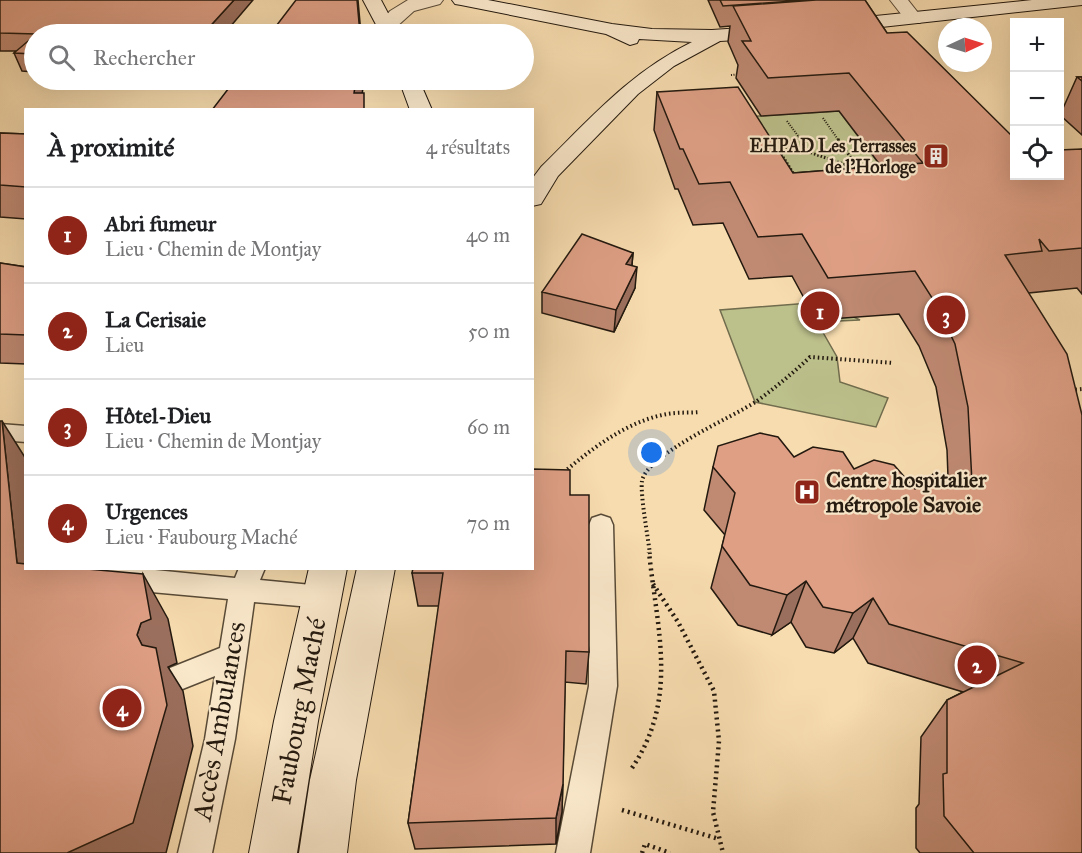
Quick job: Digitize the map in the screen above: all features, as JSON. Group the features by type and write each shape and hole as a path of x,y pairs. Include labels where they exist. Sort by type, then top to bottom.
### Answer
{"street":[{"path":"372,0 385,24"},
{"path":"393,24 402,8 434,0"},
{"path":"461,0 636,34 717,37 796,29"},
{"path":"899,0 914,19"},
{"path":"820,27 1082,0"},
{"path":"612,30 628,37 647,60"},
{"path":"534,194 541,176 647,60 717,37"},
{"path":"413,90 420,108"},
{"name":"Faubourg Maché","path":"323,853 333,780 376,570"},
{"name":"Faubourg Maché","path":"273,853 296,721 325,583"}],"lane":[{"path":"0,432 24,434"},
{"path":"573,853 603,686 601,525"},
{"path":"116,570 118,578 247,579 325,583"},
{"name":"Accès Ambulances","path":"195,853 220,739 231,657 247,579"},
{"path":"180,677 231,657"}],"path":[{"path":"731,75 742,74"},
{"path":"823,118 851,158 837,172"},
{"path":"787,121 799,137 780,152 796,177"},
{"path":"760,135 864,171"},
{"path":"584,798 622,780 643,754 657,720 663,673 642,481 648,468 678,445 755,402 788,378 810,357 894,363"},
{"path":"1070,397 1064,390 1082,389"},
{"path":"560,475 596,447 633,426 662,415 700,412"},
{"path":"652,583 678,622 714,691 719,741 713,812 723,853"},
{"path":"584,798 719,839"},
{"path":"642,853 645,843 670,853"}],"green space":[{"path":"839,111 892,181 784,214 726,118"},
{"path":"823,302 860,320 817,322 837,357 840,382 888,398 876,427 755,402 720,310"}],"building":[{"path":"0,0 234,0 212,24 24,24 24,34 0,33"},
{"path":"296,0 357,0 359,24 278,24"},
{"path":"720,0 807,0 723,6"},
{"path":"816,0 865,0 887,33 907,32 938,63 938,72 947,72 1010,134 1010,180 1064,180 1064,150 1082,149 1082,248 1049,251 1039,239 1042,251 1005,255 1067,354 1082,415 1082,853 974,853 944,816 943,774 947,773 947,700 1023,663 889,624 873,598 853,613 823,607 806,581 787,595 750,585 722,546 735,493 713,467 718,446 760,433 778,437 794,457 813,447 843,452 854,469 874,460 894,465 915,489 933,474 972,482 968,407 955,344 936,304 915,271 828,278 802,234 758,237 730,182 699,184 683,149 680,149 657,92 738,87 793,173 923,163 849,73 768,78 742,41 751,41 733,6"},
{"path":"24,44 24,54 14,53"},
{"path":"227,90 354,90 354,93 364,93 364,108 214,108"},
{"path":"0,133 24,134 24,187 0,185"},
{"path":"582,234 633,253 626,264 637,267 616,310 542,292"},
{"path":"0,263 24,267 24,335 0,334"},
{"path":"0,421 2,421 17,563 24,564 24,570 98,570 143,574 151,619 141,623 137,635 142,645 156,648 167,705 133,823 67,853 0,853"},
{"path":"534,469 570,470 570,495 589,495 589,652 566,651 563,784 556,818 408,823 443,573 412,573 413,570 534,570"}],"place":[{"name":"EHPAD Les Terrasses de l'Horloge","path":"936,156"},
{"name":"Abri fumeur","path":"820,311"},
{"name":"Hôtel-Dieu","path":"946,315"},
{"name":"Centre hospitalier métropole Savoie","path":"807,492"},
{"name":"La Cerisaie","path":"977,665"},
{"name":"Urgences","path":"122,708"}]}
